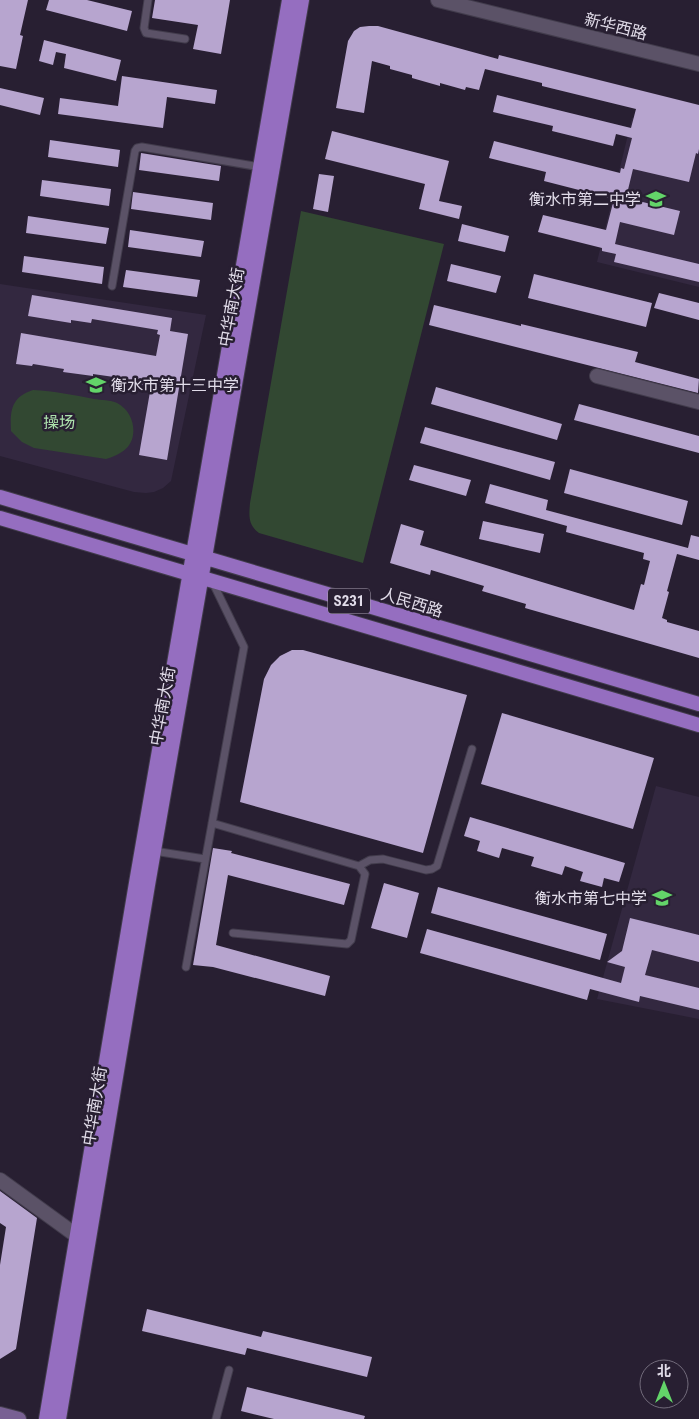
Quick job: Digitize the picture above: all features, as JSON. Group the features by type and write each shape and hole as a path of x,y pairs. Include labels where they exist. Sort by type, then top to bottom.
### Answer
{"main road":[{"name":"中华南大街","path":"59,1419 201,578 199,557 260,167 289,0"},
{"name":"中华南大街","path":"199,557 302,0"},
{"name":"人民西路","path":"0,497 699,704"},
{"name":"S231","path":"0,518 699,725"},
{"name":"中华南大街","path":"46,1419 137,873 201,578"},
{"path":"0,1414 19,1419"}],"street":[{"name":"新华西路","path":"438,0 699,64"},
{"path":"597,376 699,402"},
{"path":"0,1180 77,1236"}],"lane":[{"path":"148,0 144,28 146,33 185,39"},
{"path":"112,286 137,148 142,147 260,167"},
{"path":"186,967 244,647 201,578"},
{"path":"359,866 370,860 383,859 426,870 437,866 472,749"},
{"path":"212,824 359,866 365,874 351,940 347,944 233,933"},
{"path":"154,851 206,859"},
{"path":"216,1419 229,1370"}],"shaded area":[{"name":"衡水市第二中学","path":"632,118 699,135 699,287 597,262"},
{"name":"衡水市第十三中学","path":"0,284 206,315 171,481 163,488 154,492 134,492 0,456"},
{"name":"衡水市第七中学","path":"656,786 699,797 699,1019 597,999"}],"green space":[{"path":"301,211 444,244 363,563 259,533 255,530 250,520 250,503"},
{"name":"操场","path":"33,390 64,393 117,403 125,409 132,421 133,435 130,444 120,453 106,459 34,448 22,442 11,431 13,406 20,397"}],"building":[{"path":"0,0 28,0 20,35 23,36 16,69 0,66"},
{"path":"49,0 87,0 132,11 127,31 46,10"},
{"path":"155,0 230,0 221,54 193,49 198,25 152,18"},
{"path":"378,26 498,59 499,55 699,105 699,149 698,154 696,153 689,182 633,169 626,198 680,211 674,235 620,222 615,244 699,264 699,282 614,262 616,254 602,251 602,248 538,232 543,215 606,230 614,199 544,181 546,172 489,158 494,141 620,173 621,168 624,169 632,138 616,134 613,146 552,131 553,126 493,112 497,95 631,128 636,109 542,86 542,83 485,69 479,90 466,87 465,90 440,83 440,86 412,78 412,75 390,69 390,66 372,61 364,113 336,108 348,41 354,31 360,27"},
{"path":"44,40 121,60 116,81 64,68 66,54 56,52 53,65 39,61"},
{"path":"122,76 217,90 215,104 167,97 163,128 58,114 60,98 118,106"},
{"path":"0,88 44,98 40,115 0,105"},
{"path":"332,131 449,161 439,201 462,206 459,219 419,209 425,184 325,159"},
{"path":"50,140 120,150 118,167 48,157"},
{"path":"141,153 221,166 219,181 139,170"},
{"path":"319,174 334,176 328,212 313,209"},
{"path":"42,180 111,189 109,206 40,196"},
{"path":"133,192 213,203 211,220 131,209"},
{"path":"28,216 109,228 106,244 26,233"},
{"path":"462,224 509,236 505,252 458,241"},
{"path":"130,230 204,241 201,257 128,247"},
{"path":"24,256 104,267 102,284 22,272"},
{"path":"451,264 501,276 496,293 447,281"},
{"path":"126,270 200,280 197,297 123,287"},
{"path":"534,274 652,303 646,327 528,298"},
{"path":"659,293 699,303 699,320 654,308"},
{"path":"32,295 172,318 170,331 188,334 167,460 139,455 151,386 127,382 128,379 63,372 64,369 33,364 32,366 16,364 21,333 156,356 160,335 157,334 158,330 92,319 91,323 71,320 71,323 28,316"},
{"path":"434,305 638,352 635,362 699,379 698,393 429,325"},
{"path":"436,387 562,424 557,440 431,404"},
{"path":"579,404 699,436 699,453 574,420"},
{"path":"425,427 555,462 550,480 420,443"},
{"path":"414,465 471,480 466,496 409,480"},
{"path":"570,469 688,501 682,525 564,493"},
{"path":"490,484 548,500 546,510 688,548 691,535 699,537 699,560 677,554 662,618 667,620 667,622 699,631 699,658 525,608 526,604 482,591 484,586 431,570 430,575 390,563 401,524 424,531 420,545 634,610 641,584 644,585 650,561 643,559 644,553 566,532 567,526 485,503"},
{"path":"483,521 544,534 540,553 479,539"},
{"path":"292,650 303,650 467,695 423,853 240,802 264,679 271,665 280,656"},
{"path":"502,713 654,758 633,829 481,784"},
{"path":"470,817 625,863 619,882 604,878 602,887 580,881 583,872 565,866 562,875 531,866 534,857 502,848 499,858 477,851 480,841 464,836"},
{"path":"213,848 232,851 231,853 350,884 344,905 228,875 216,945 330,976 325,996 213,967 193,965"},
{"path":"384,883 419,893 407,938 371,928"},
{"path":"438,887 607,934 600,960 431,913"},
{"path":"630,918 699,935 699,962 652,950 645,975 699,988 699,1010 640,996 639,1002 590,989 587,1000 420,953 427,929 621,983 625,967 607,962 622,951"},
{"path":"0,1191 37,1218 16,1349 0,1359 0,1265 6,1227 0,1223"},
{"path":"147,1309 261,1337 263,1331 372,1357 367,1377 247,1348 245,1355 142,1331"},
{"path":"247,1387 365,1416 364,1419 274,1419 241,1411"}],"place":[{"name":"衡水市第二中学","path":"656,199"},
{"name":"衡水市第十三中学","path":"96,385"},
{"name":"衡水市第七中学","path":"662,898"}]}
